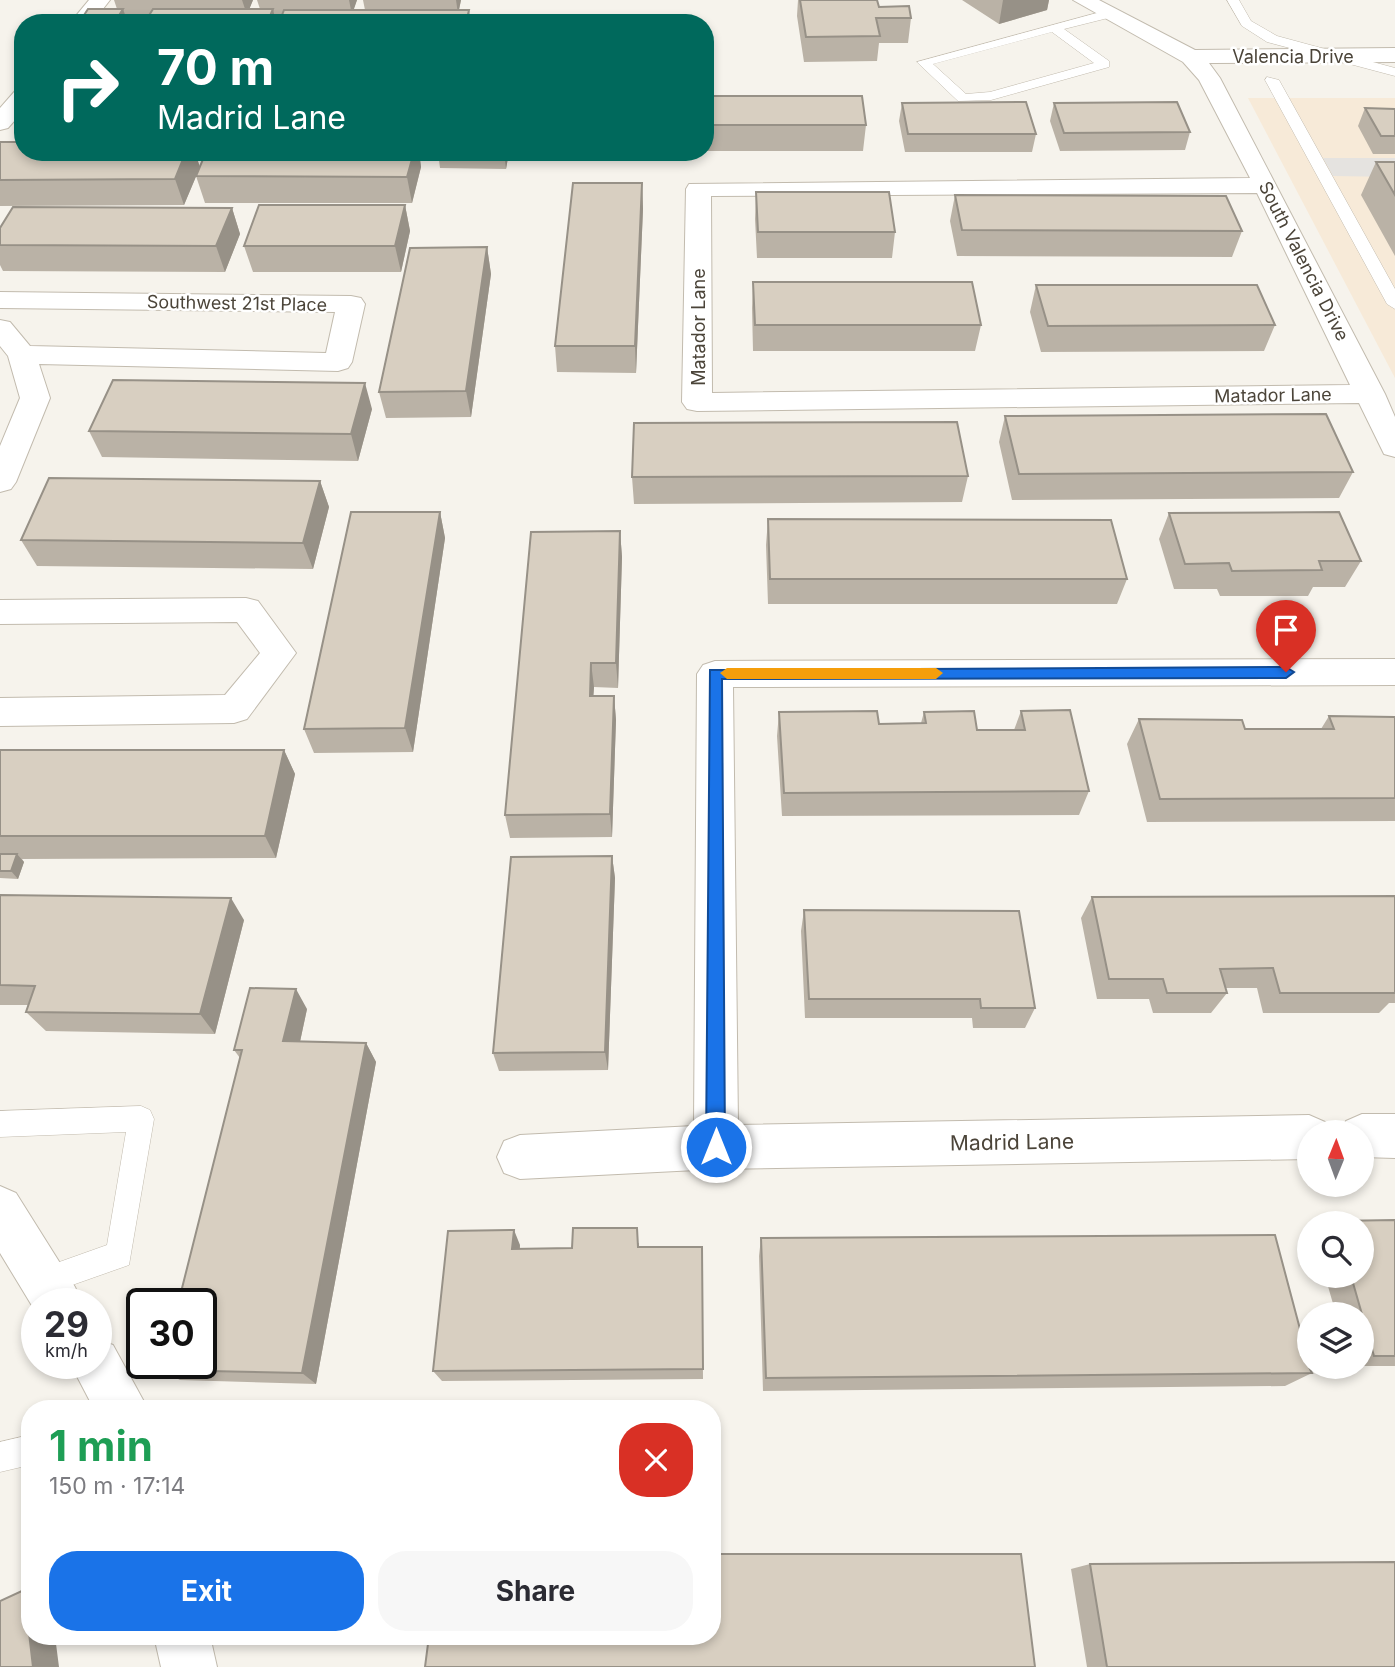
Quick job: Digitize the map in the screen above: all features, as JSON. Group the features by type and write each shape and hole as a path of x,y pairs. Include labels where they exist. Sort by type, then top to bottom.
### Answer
{"street":[{"path":"88,14 100,0"},
{"path":"1083,0 1191,57"},
{"name":"Valencia Drive","path":"1191,57 1395,55"},
{"name":"South Valencia Drive","path":"1191,57 1230,79 1266,185 1395,447"},
{"name":"Valencia Drive","path":"1340,79 1395,78"},
{"name":"Valencia Drive","path":"1230,79 1300,79"},
{"path":"0,123 14,105"},
{"name":"Matador Lane","path":"1266,185 698,189 697,402 1370,394"},
{"name":"Southwest 21st Place","path":"0,300 351,304 338,362 8,340"},
{"path":"0,482 35,398 8,340"},
{"path":"0,612 246,610 279,653 234,709 0,712"},
{"path":"716,1147 715,674 1395,672"},
{"path":"1374,1136 1395,1136"},
{"name":"Madrid Lane","path":"520,1157 716,1147 1297,1137"},
{"path":"0,1209 49,1288"},
{"path":"105,1379 118,1400"},
{"path":"184,1645 189,1667"}],"lane":[{"path":"1233,0 1246,23 1255,31 1326,56 1395,72"},
{"path":"1054,28 1104,64 991,96 963,98 924,62 937,59 1054,28 1108,14"},
{"path":"1272,80 1395,304"},
{"path":"0,1124 141,1119 119,1255 58,1288"},
{"path":"0,1457 21,1452"}],"shaded area":[{"path":"1248,98 1395,98 1395,378"},
{"path":"1323,158 1395,158 1395,177 1333,176"}],"building":[{"path":"800,0 877,0 879,7 909,6 911,18 876,18 880,36 806,37"},
{"path":"88,9 123,9 120,14 85,14"},
{"path":"153,9 273,9 271,14 150,14"},
{"path":"284,10 469,10 468,14 282,14"},
{"path":"714,96 862,96 866,125 714,125"},
{"path":"1026,102 1036,134 908,134 902,103"},
{"path":"1177,102 1190,132 1064,133 1054,103"},
{"path":"1365,108 1395,109 1395,136 1381,136"},
{"path":"0,142 14,142 14,161 182,161 175,179 0,180"},
{"path":"202,161 411,161 407,177 196,176"},
{"path":"1376,162 1395,162 1395,195"},
{"path":"573,183 642,183 635,346 555,346"},
{"path":"756,192 889,192 895,232 758,232"},
{"path":"955,195 1226,196 1242,231 962,230"},
{"path":"259,205 405,205 395,246 244,246"},
{"path":"13,207 232,208 216,246 0,245 0,228"},
{"path":"487,247 466,391 379,392 410,248"},
{"path":"753,282 972,282 981,325 755,325"},
{"path":"1036,285 1257,285 1275,325 1048,326"},
{"path":"113,380 365,383 351,434 89,431"},
{"path":"1326,414 1353,472 1019,474 1005,416"},
{"path":"957,422 968,476 632,477 634,423"},
{"path":"49,478 320,481 303,543 21,540"},
{"path":"351,512 440,512 405,728 304,729"},
{"path":"1339,512 1361,561 1319,561 1322,570 1232,571 1229,563 1185,564 1169,513"},
{"path":"768,519 1111,520 1127,579 770,579"},
{"path":"620,531 616,663 591,663 590,696 614,696 610,814 505,815 531,532"},
{"path":"1070,710 1089,791 784,793 779,712 877,711 879,724 926,723 924,712 974,711 977,730 1025,730 1021,711"},
{"path":"1329,716 1395,717 1395,798 1160,799 1139,719 1242,720 1245,729 1334,729"},
{"path":"0,750 284,750 265,836 0,836"},
{"path":"0,854 17,854 11,871 0,871"},
{"path":"612,856 605,1052 493,1053 511,857"},
{"path":"0,895 231,898 200,1014 26,1012 35,986 0,985"},
{"path":"1395,896 1395,993 1280,993 1273,968 1220,969 1227,993 1167,993 1163,979 1109,979 1092,897"},
{"path":"804,910 1019,911 1035,1008 981,1008 980,999 809,999"},
{"path":"250,988 296,989 283,1041 366,1043 302,1373 217,1371 217,1288 182,1288 242,1050 234,1050"},
{"path":"1374,1220 1395,1220 1395,1356 1374,1356 1374,1302 1358,1302 1354,1288 1374,1288"},
{"path":"573,1228 637,1228 638,1247 702,1247 703,1369 433,1371 448,1231 514,1230 512,1249 572,1248"},
{"path":"1275,1235 1297,1318 1297,1373 766,1378 761,1238"},
{"path":"721,1554 1021,1554 1035,1667 425,1667 428,1645 721,1645"},
{"path":"1395,1562 1395,1667 1107,1667 1090,1564"},
{"path":"21,1591 21,1645 30,1645 33,1667 0,1667 0,1601"}],"slow traffic":[{"path":"727,673 936,673"}],"route":[{"path":"716,1147 715,674 1286,672"}]}
